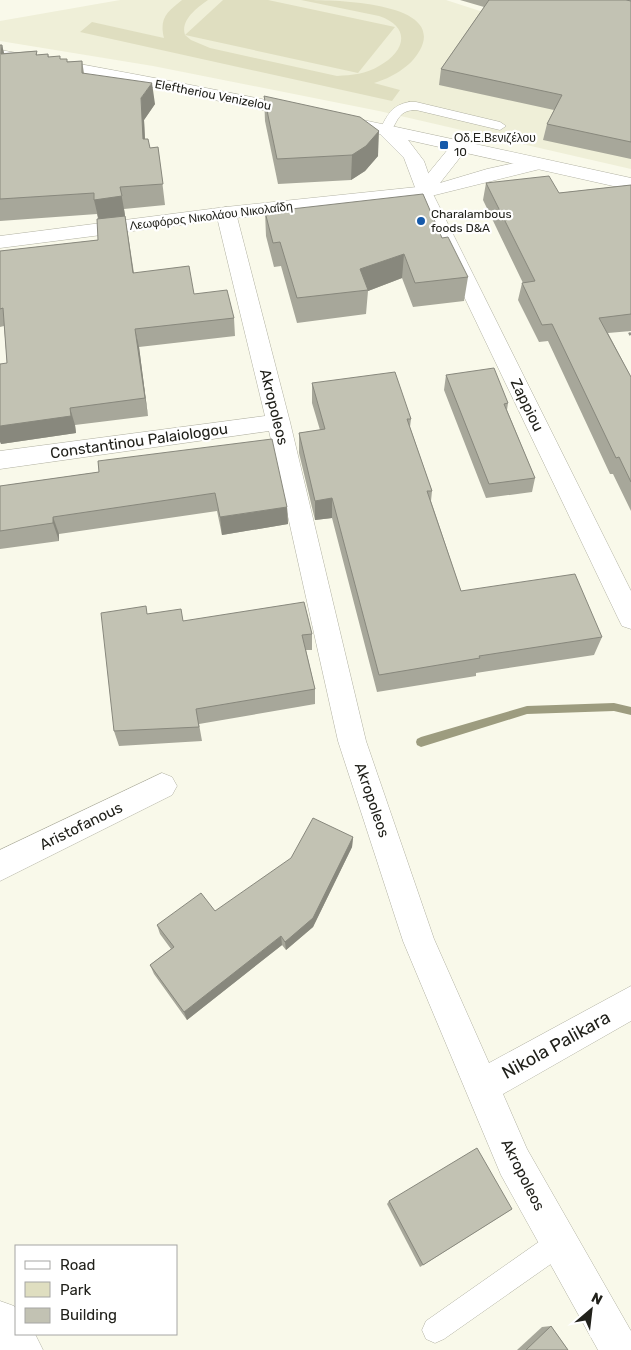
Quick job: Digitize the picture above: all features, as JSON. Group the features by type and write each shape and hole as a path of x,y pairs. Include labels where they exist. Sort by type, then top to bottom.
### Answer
{"street":[{"name":"Eleftheriou Venizelou","path":"0,56 122,76 386,130 631,184"},
{"name":"Zappiou","path":"386,130 405,147 414,159 424,191 631,618"},
{"path":"424,191 460,146"},
{"name":"Λεωφόρος Νικολάου Νικολαΐδη","path":"0,242 226,213 424,191 457,185 502,171 537,164"},
{"name":"Akropoleos","path":"226,213 278,422 352,742 419,941 514,1162 620,1350"},
{"name":"Constantinou Palaiologou","path":"0,460 278,422"},
{"name":"Aristofanous","path":"0,866 162,786"},
{"name":"Nikola Palikara","path":"481,1087 631,1003"},
{"path":"0,1320 23,1350"}],"lane":[{"path":"386,130 398,108 404,106 416,106 500,126"},
{"path":"435,1330 559,1243"}],"path":[{"path":"627,328 631,336"}],"shaded area":[{"path":"120,0 446,0 579,43 631,55 631,169 379,111 153,66 0,41 0,21"}],"green space":[{"path":"182,0 208,0 199,6 187,19 184,29 185,35 191,40 210,48 337,76 353,75 374,69 388,60 395,54 401,40 397,26 379,16 301,0 334,1 380,6 401,12 416,21 424,33 420,50 406,67 394,75 374,83 400,90 392,101 80,32 92,22 164,38 163,25 165,16"},
{"path":"223,0 268,0 395,27 358,73 185,35"}],"building":[{"path":"489,0 631,1 631,142 547,124 562,95 441,69"},
{"path":"0,45 2,45 1,54 37,51 36,55 60,56 60,59 67,59 67,62 82,61 82,73 152,83 141,98 143,139 148,139 150,148 158,147 163,184 120,187 122,196 94,200 94,193 0,199"},
{"path":"264,96 360,117 379,131 366,146 352,155 277,159"},
{"path":"549,176 559,193 631,185 631,314 599,318 631,377 631,482 619,457 616,458 552,324 542,325 522,283 535,281 486,183"},
{"path":"423,194 442,238 448,237 468,277 415,283 404,254 360,269 368,290 297,298 280,242 273,243 265,212"},
{"path":"125,216 133,273 189,266 194,294 227,290 234,318 135,329 145,398 70,408 71,416 0,426 0,364 7,363 3,308 0,309 0,251 98,240 97,219"},
{"path":"494,368 508,403 504,404 535,478 489,484 446,375"},
{"path":"395,372 411,419 407,419 432,491 427,491 461,591 575,574 602,637 479,656 480,658 379,675 332,498 315,501 299,433 325,429 312,383"},
{"path":"272,439 287,507 220,517 215,493 53,517 53,523 0,531 0,486 99,472 98,461"},
{"path":"304,602 312,634 302,635 315,689 196,709 199,727 114,731 101,613 146,606 147,614 181,609 183,621"},
{"path":"313,818 353,837 313,918 285,942 281,936 184,1012 150,965 174,947 157,925 201,893 215,911 291,858"},
{"path":"477,1148 512,1209 423,1265 389,1201"},
{"path":"551,1326 568,1350 526,1350"}],"waterway":[{"path":"421,742 527,710 614,707 631,711"}],"place":[{"name":"Οδ.Ε.Βενιζέλου 10","path":"444,145"},
{"name":"Charalambous foods D&A","path":"421,221"}]}
